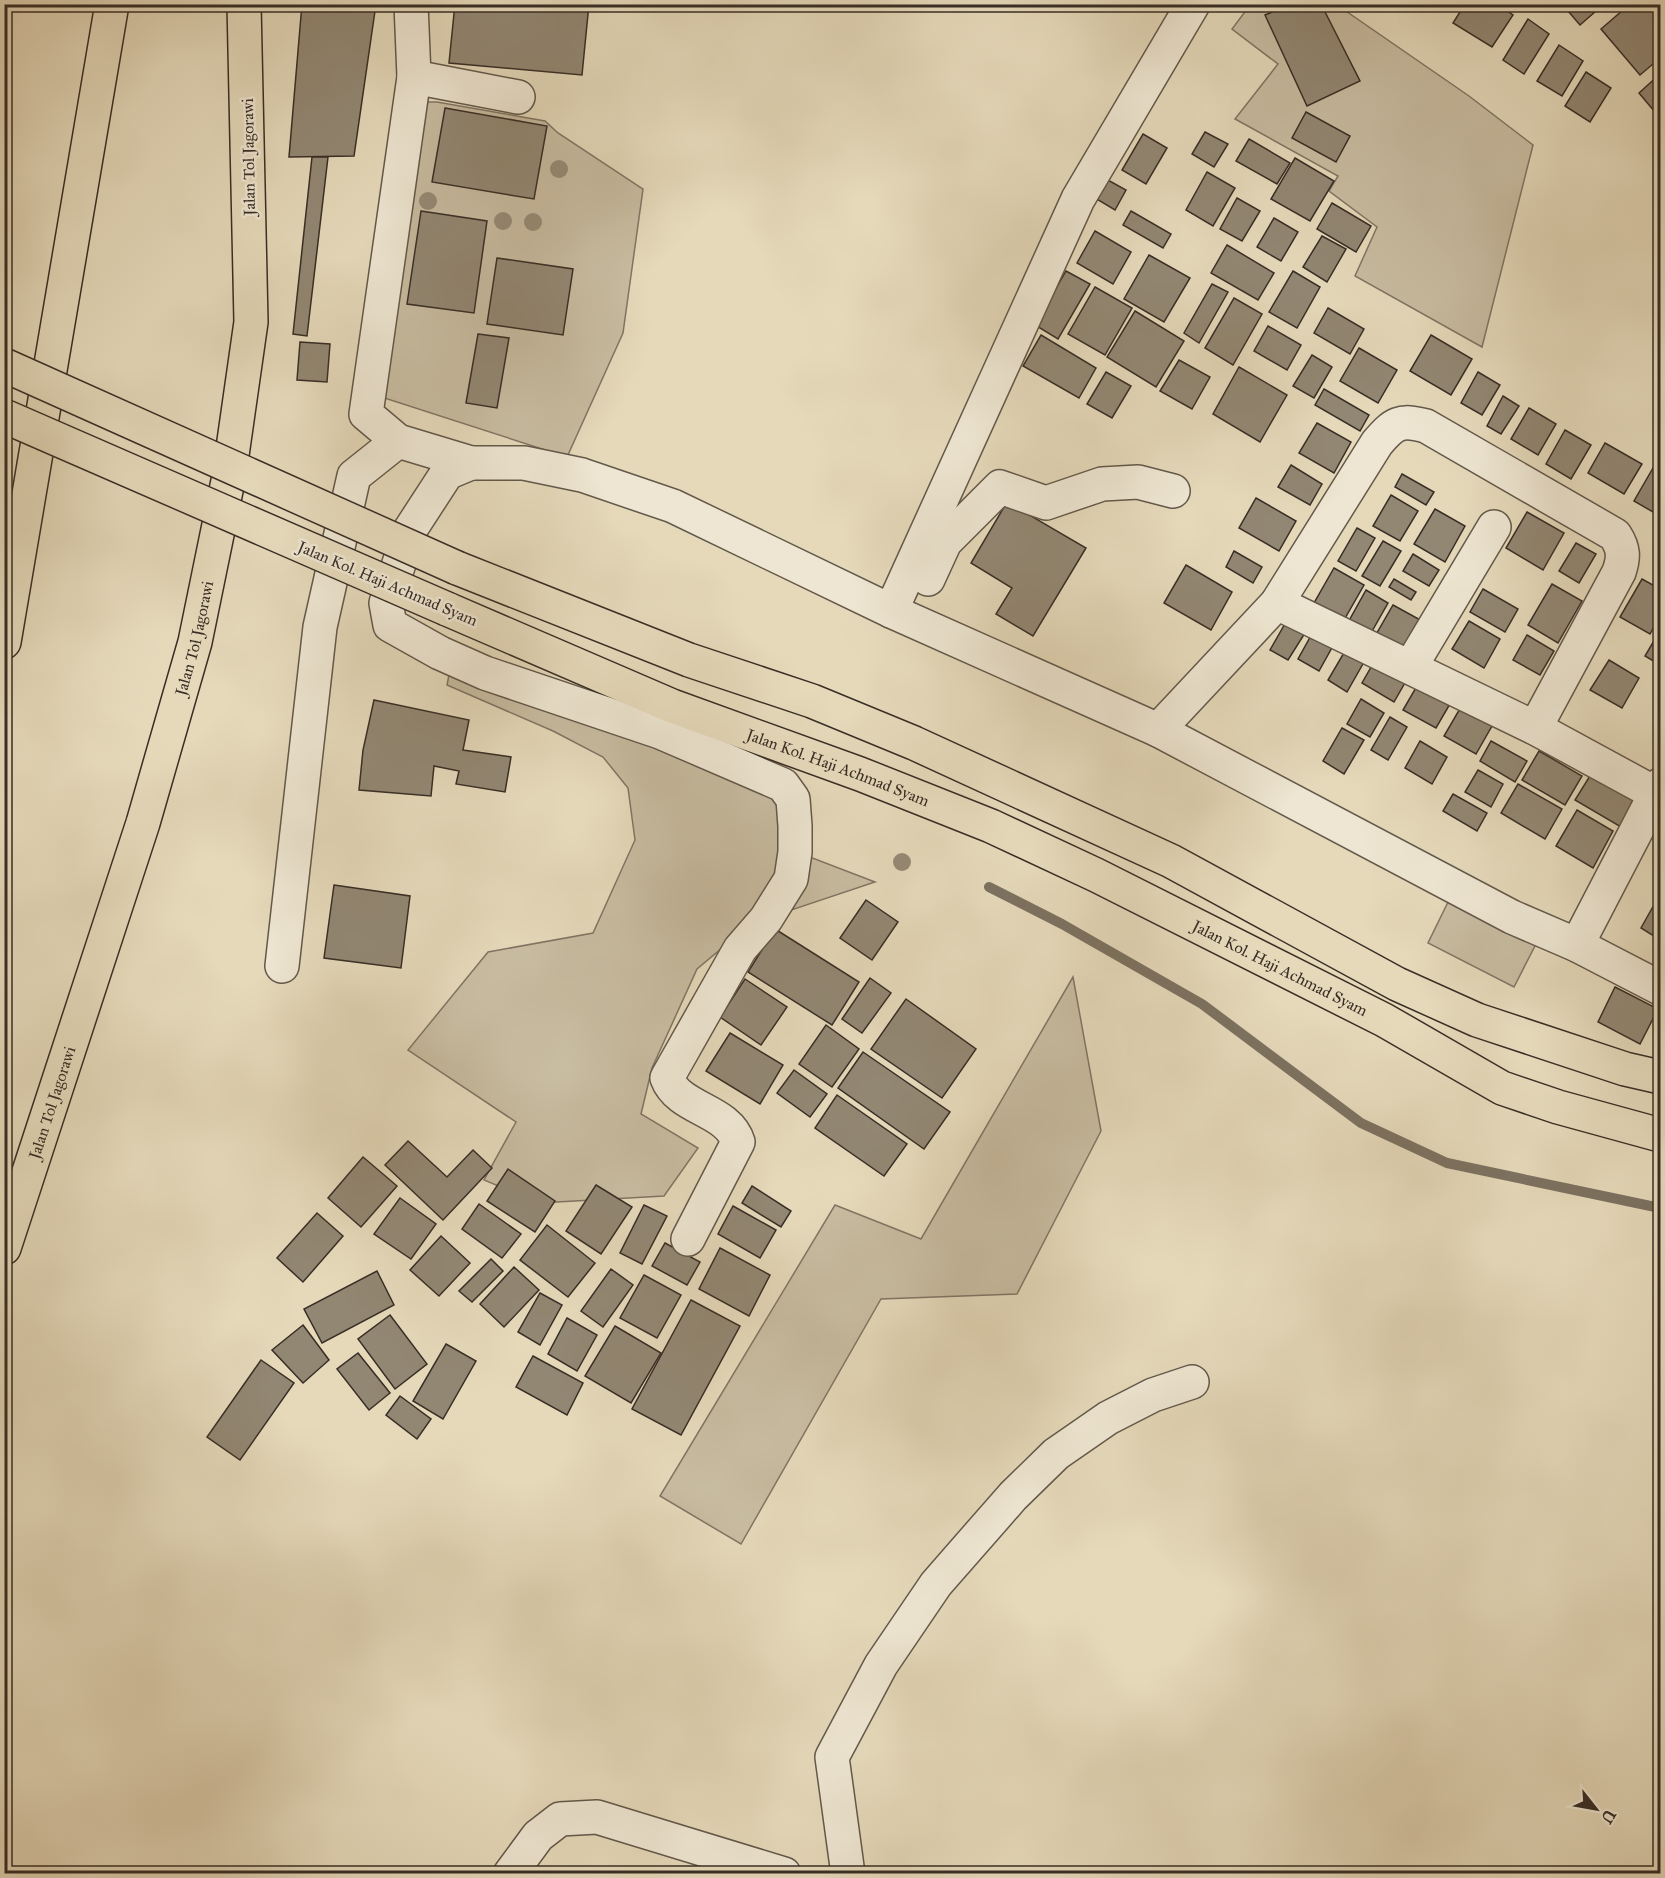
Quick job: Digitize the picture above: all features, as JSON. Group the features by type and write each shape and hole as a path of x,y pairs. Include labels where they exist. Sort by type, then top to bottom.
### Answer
{"main road":[{"name":"Jalan Tol Jagorawi","path":"4,1248 143,823 195,642 229,476 251,322 244,4"},
{"path":"4,642 111,8"},
{"path":"4,365 457,568 689,660 812,701 924,747 1171,861 1397,984 1477,1020 1625,1069 1660,1077"},
{"name":"Jalan Kol. Haji Achmad Syam","path":"4,416 672,705 860,774 991,826 1096,875 1384,1020 1502,1088 1558,1107 1660,1135"}],"street":[{"path":"411,4 414,77 366,414 398,441 471,463 524,464 582,475 673,506 900,615 1158,730 1512,917 1577,945 1660,988"},
{"path":"900,615 1078,199 1193,4"},
{"path":"414,77 518,97"},
{"path":"1158,730 1277,603 1384,434 1392,426 1408,421 1426,426 1615,535 1622,545 1624,558 1619,572 1535,728"},
{"path":"282,966 320,627 327,595 354,476 398,441"},
{"path":"471,463 447,473 410,530 386,603 390,625 440,653 485,673 670,736 783,785 793,799 795,852 791,879 766,919 740,949 668,1078 672,1089 680,1098 726,1124 736,1135 738,1142 688,1239"},
{"path":"900,615 945,542 1000,487 1046,503 1102,484 1138,482 1173,491"},
{"path":"1410,666 1494,527"},
{"path":"1277,603 1410,666 1659,792 1577,945"},
{"path":"848,1874 832,1757 881,1665 936,1584 1013,1496 1056,1454 1108,1418 1153,1395 1192,1382"},
{"path":"510,1874 538,1836 560,1819 597,1816 784,1874"}],"shaded area":[{"path":"1250,5 1337,5 1469,96 1533,145 1482,347 1355,276 1377,227 1329,191 1338,176 1235,119 1278,64 1232,29"},
{"path":"420,102 437,102 545,121 558,133 643,189 623,333 567,457 372,394"},
{"path":"452,659 783,785 794,851 875,882 752,923 697,969 652,1068 641,1114 698,1148 664,1196 539,1203 484,1180 516,1122 408,1050 488,952 593,933 635,840 628,788 603,757 553,731 447,685"},
{"path":"1450,898 1537,942 1514,987 1428,943"},
{"path":"1073,977 1101,1131 1017,1294 881,1299 741,1544 660,1496 835,1205 921,1239"}],"building":[{"path":"302,4 376,4 354,156 289,157"},
{"path":"455,4 589,4 582,75 449,63"},
{"path":"1292,4 1321,4 1360,81 1307,106 1265,15"},
{"path":"1465,4 1497,4 1513,15 1492,47 1453,23"},
{"path":"1562,4 1604,4 1580,25"},
{"path":"1630,4 1651,4 1660,15 1660,58 1640,75 1601,29"},
{"path":"1528,19 1549,34 1524,74 1503,60"},
{"path":"1559,45 1583,61 1562,96 1537,81"},
{"path":"1586,72 1611,88 1590,122 1565,106"},
{"path":"1660,74 1660,118 1639,93"},
{"path":"445,108 547,126 534,199 432,182"},
{"path":"1306,112 1350,136 1336,162 1292,138"},
{"path":"1205,132 1228,144 1214,167 1192,154"},
{"path":"1143,134 1167,148 1146,184 1122,170"},
{"path":"1249,139 1290,163 1277,184 1236,161"},
{"path":"312,157 328,157 307,336 293,334"},
{"path":"1295,158 1334,181 1310,221 1271,199"},
{"path":"1207,172 1235,188 1213,226 1186,210"},
{"path":"1106,179 1126,190 1115,210 1095,198"},
{"path":"1237,198 1260,211 1242,241 1220,229"},
{"path":"1332,203 1371,226 1356,252 1317,229"},
{"path":"421,211 487,221 474,313 407,304"},
{"path":"1131,211 1171,234 1163,248 1123,225"},
{"path":"1274,218 1298,232 1281,261 1257,247"},
{"path":"1095,231 1131,252 1113,284 1077,263"},
{"path":"1322,236 1346,249 1327,282 1303,267"},
{"path":"1227,245 1274,273 1258,300 1211,273"},
{"path":"1149,255 1190,278 1164,322 1124,299"},
{"path":"497,258 573,269 563,335 487,324"},
{"path":"1066,271 1090,284 1058,339 1035,325"},
{"path":"1293,271 1320,287 1297,328 1269,312"},
{"path":"1212,284 1228,292 1199,343 1184,333"},
{"path":"1095,287 1132,308 1105,355 1068,334"},
{"path":"1234,298 1262,314 1233,365 1205,348"},
{"path":"1328,308 1364,329 1350,354 1314,333"},
{"path":"1135,311 1184,341 1156,387 1107,357"},
{"path":"1268,326 1301,345 1287,370 1254,351"},
{"path":"478,334 509,338 497,408 466,403"},
{"path":"1041,335 1096,368 1079,398 1023,366"},
{"path":"1431,335 1472,359 1451,395 1410,371"},
{"path":"300,342 330,344 327,382 297,380"},
{"path":"1359,348 1397,370 1378,403 1340,381"},
{"path":"1312,355 1332,367 1314,398 1293,386"},
{"path":"1179,360 1210,377 1192,409 1160,391"},
{"path":"1239,367 1287,395 1260,442 1213,414"},
{"path":"1106,372 1131,386 1112,418 1087,404"},
{"path":"1478,372 1500,385 1482,415 1461,403"},
{"path":"1324,389 1369,415 1360,431 1315,405"},
{"path":"1503,396 1519,406 1501,434 1487,426"},
{"path":"1529,408 1556,424 1538,455 1511,439"},
{"path":"1317,423 1351,442 1334,473 1299,453"},
{"path":"1565,430 1591,445 1571,479 1546,464"},
{"path":"1605,443 1642,464 1624,494 1588,473"},
{"path":"1291,465 1322,484 1310,505 1278,487"},
{"path":"1653,468 1660,473 1660,516 1634,501"},
{"path":"1402,474 1434,492 1426,505 1395,487"},
{"path":"1391,495 1418,511 1400,541 1373,526"},
{"path":"1256,498 1296,521 1279,551 1239,528"},
{"path":"1007,502 1086,548 1033,636 996,614 1012,588 971,563"},
{"path":"1435,509 1465,526 1445,562 1414,544"},
{"path":"1527,512 1564,533 1543,570 1506,548"},
{"path":"1357,528 1375,538 1356,571 1338,561"},
{"path":"1383,541 1401,551 1380,586 1362,576"},
{"path":"1576,543 1596,554 1579,583 1559,571"},
{"path":"1234,551 1262,567 1253,583 1226,567"},
{"path":"1413,554 1439,570 1429,586 1403,571"},
{"path":"1186,565 1232,592 1211,630 1164,603"},
{"path":"1334,568 1364,585 1340,627 1310,610"},
{"path":"1394,579 1416,592 1411,600 1389,587"},
{"path":"1642,579 1660,589 1660,616 1650,634 1620,617"},
{"path":"1552,584 1582,601 1558,643 1528,625"},
{"path":"1483,589 1518,609 1505,632 1470,612"},
{"path":"1366,590 1388,603 1367,640 1345,628"},
{"path":"1393,605 1424,622 1404,655 1374,638"},
{"path":"1469,621 1500,639 1484,668 1452,649"},
{"path":"1286,622 1305,633 1288,660 1270,650"},
{"path":"1313,632 1334,644 1319,671 1298,659"},
{"path":"1527,635 1554,651 1540,675 1513,660"},
{"path":"1655,639 1660,643 1660,665 1645,656"},
{"path":"1345,651 1364,662 1347,692 1328,680"},
{"path":"1378,655 1410,674 1394,702 1362,683"},
{"path":"1609,660 1639,678 1622,708 1590,690"},
{"path":"1421,679 1454,697 1436,728 1403,710"},
{"path":"1361,699 1384,713 1370,737 1347,724"},
{"path":"374,700 469,720 463,750 511,757 505,792 456,784 459,771 434,766 431,796 359,790 363,750"},
{"path":"1465,700 1496,719 1476,754 1444,736"},
{"path":"1390,717 1407,727 1388,760 1371,750"},
{"path":"1342,728 1364,740 1344,774 1323,761"},
{"path":"1420,741 1447,757 1432,784 1405,768"},
{"path":"1491,741 1527,761 1515,782 1480,761"},
{"path":"1539,751 1582,776 1565,805 1522,780"},
{"path":"1478,770 1503,784 1491,807 1465,792"},
{"path":"1593,771 1638,797 1621,827 1575,800"},
{"path":"1518,784 1562,809 1545,839 1501,813"},
{"path":"1453,794 1487,813 1477,831 1443,811"},
{"path":"1577,810 1613,831 1593,868 1556,846"},
{"path":"334,885 410,896 401,968 324,958"},
{"path":"1660,897 1660,940 1641,928"},
{"path":"866,900 898,922 872,960 840,938"},
{"path":"775,929 859,982 832,1025 748,972"},
{"path":"870,978 891,993 862,1033 842,1019"},
{"path":"745,979 787,1007 761,1045 720,1017"},
{"path":"1615,987 1658,1009 1640,1044 1598,1022"},
{"path":"906,999 976,1049 942,1098 871,1049"},
{"path":"826,1025 859,1049 832,1087 799,1064"},
{"path":"730,1033 783,1065 760,1104 706,1071"},
{"path":"863,1052 950,1112 924,1149 838,1088"},
{"path":"794,1070 827,1094 810,1117 777,1093"},
{"path":"837,1095 907,1144 884,1176 815,1128"},
{"path":"408,1141 447,1177 473,1150 492,1168 443,1220 385,1165"},
{"path":"363,1157 397,1186 361,1227 328,1198"},
{"path":"508,1169 555,1201 535,1232 487,1201"},
{"path":"596,1185 632,1207 601,1254 566,1231"},
{"path":"752,1186 791,1211 781,1227 742,1203"},
{"path":"400,1198 436,1224 411,1259 374,1234"},
{"path":"479,1204 521,1234 502,1258 462,1229"},
{"path":"644,1205 667,1216 642,1264 620,1253"},
{"path":"733,1206 776,1230 760,1258 718,1234"},
{"path":"317,1213 343,1236 303,1282 277,1258"},
{"path":"547,1225 595,1263 568,1297 520,1260"},
{"path":"441,1236 470,1263 439,1296 410,1270"},
{"path":"665,1243 700,1262 687,1285 652,1266"},
{"path":"720,1248 770,1275 749,1316 699,1289"},
{"path":"491,1259 503,1271 472,1302 459,1291"},
{"path":"514,1267 539,1290 504,1327 480,1304"},
{"path":"611,1269 633,1285 603,1327 581,1311"},
{"path":"377,1271 394,1305 322,1343 304,1309"},
{"path":"644,1275 681,1295 657,1338 620,1318"},
{"path":"540,1293 562,1305 540,1345 518,1332"},
{"path":"691,1300 740,1326 681,1435 632,1409"},
{"path":"390,1315 427,1364 395,1389 358,1339"},
{"path":"567,1318 597,1335 577,1371 548,1354"},
{"path":"303,1325 329,1360 303,1383 272,1350"},
{"path":"615,1326 661,1353 631,1403 585,1376"},
{"path":"446,1344 476,1361 443,1419 413,1401"},
{"path":"358,1353 390,1393 369,1410 337,1369"},
{"path":"533,1356 583,1383 567,1415 516,1387"},
{"path":"261,1360 294,1383 240,1460 207,1437"},
{"path":"400,1396 431,1419 417,1439 386,1415"}],"waterway":[{"path":"989,887 1062,924 1202,1004 1361,1123 1447,1163 1660,1208"}]}
